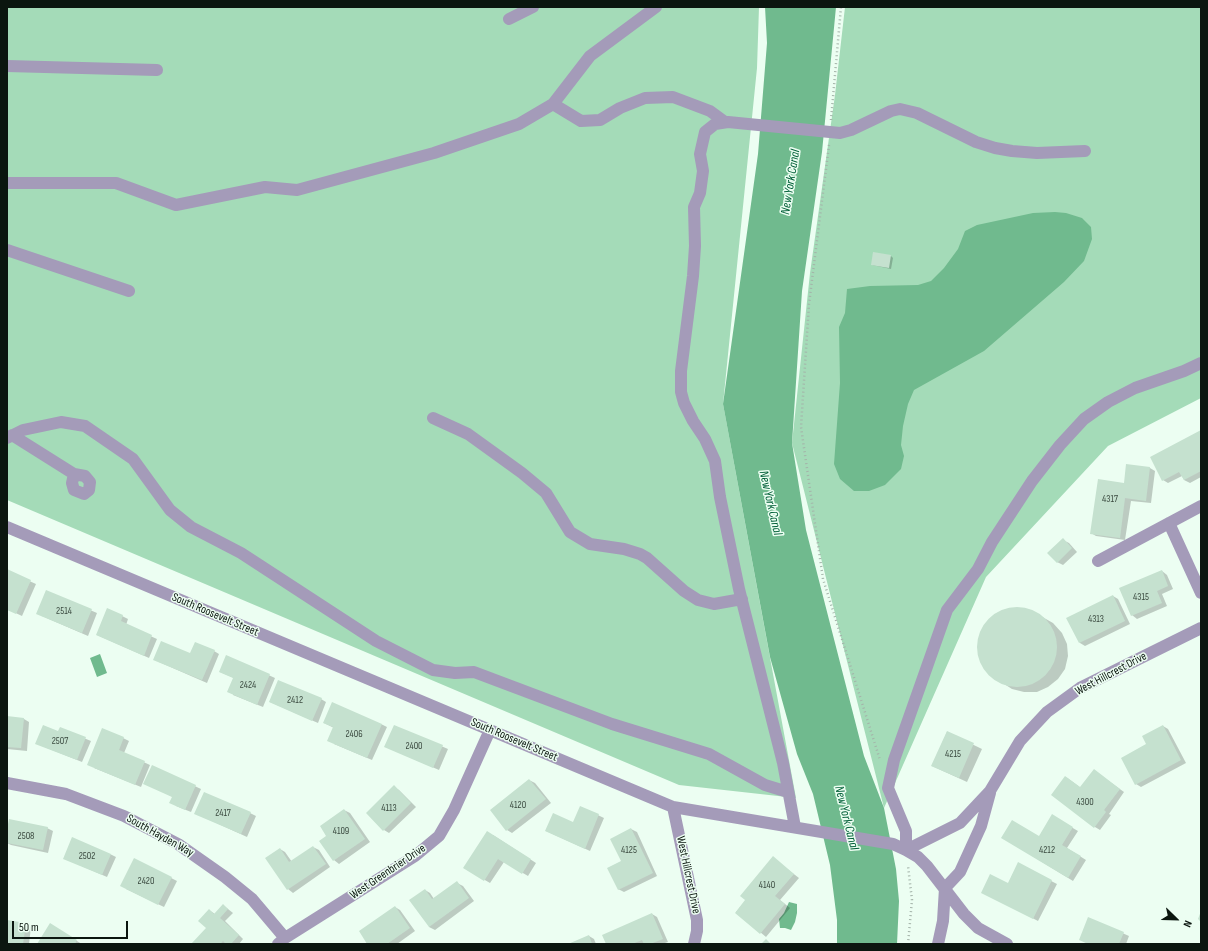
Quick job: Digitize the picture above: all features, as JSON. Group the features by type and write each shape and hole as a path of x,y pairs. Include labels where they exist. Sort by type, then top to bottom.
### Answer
{"street":[{"path":"509,19 533,7"},
{"path":"7,183 116,183 176,205 265,187 297,190 434,153 518,124 553,104 590,56 656,7"},
{"path":"7,66 157,70"},
{"path":"553,104 581,121 600,120 620,108 646,98 673,96 710,112 725,122"},
{"path":"800,828 788,792 783,763 742,600 720,497 715,461 705,439 693,421 684,403 682,392 682,371 695,246 694,207 700,193 703,171 700,154 705,132 715,124 725,122 751,123 840,133 851,130 891,111 900,109 917,113 976,142 995,148 1037,153 1085,151"},
{"path":"7,250 129,291"},
{"path":"906,850 906,832 888,788 894,760 947,610 978,569 992,542 1032,481 1084,419 1108,402 1135,388 1184,371 1201,363"},
{"path":"433,418 468,434 522,473 546,493 570,532 590,544 624,548 640,554 647,558 684,591 698,600 714,604 742,600"},
{"path":"9,436 23,430 61,422 85,426 133,459 170,510 191,528 240,553 376,641 433,670 455,674 474,672 612,724 709,754 765,785 788,792"},
{"path":"9,436 74,474"},
{"path":"1098,561 1201,506"},
{"path":"1169,523 1201,593"},
{"name":"South Roosevelt Street","path":"7,527 673,807 893,844 918,857 945,888 964,914 978,928 1007,944"},
{"name":"West Hillcrest Drive","path":"906,850 960,823 990,791 1020,741 1047,712 1080,688 1201,628"},
{"name":"West Greenbrier Drive","path":"281,941 415,856 439,836 454,810 490,730"},
{"name":"South Hayden Way","path":"7,783 66,794 124,816 178,844 225,877 252,899 281,941"},
{"name":"West Hillcrest Drive","path":"945,888 960,872 982,826 990,791"},
{"name":"West Hillcrest Drive","path":"673,807 697,920 697,931 694,944"},
{"path":"938,944 943,921 945,888"}],"path":[{"path":"841,7 830,132 809,304 801,426 823,579 881,766"},
{"path":"906,850 912,900 908,944"}],"shaded area":[{"path":"7,7 759,7 757,68 723,404 796,798 679,785 7,500"},
{"path":"845,7 1201,7 1201,398 1108,446 986,577 884,808 792,443 810,273 835,95"}],"water":[{"name":"New York Canal","path":"765,7 836,7 822,152 802,291 792,443 806,530 864,756 884,808 896,869 899,901 897,944 837,944 837,920 830,865 813,794 797,754 770,657 723,404 758,154 767,43"},
{"path":"1033,213 1066,213 1082,218 1091,227 1092,239 1084,261 1064,282 984,351 914,390 908,404 903,426 901,445 904,456 901,469 885,485 869,491 854,491 840,479 834,464 840,383 839,327 845,313 847,289 870,286 918,285 931,281 944,268 958,249 965,231 977,225"},
{"path":"100,654 107,673 97,677 90,658"},
{"path":"789,902 797,904 795,922 791,930 780,928 779,919 784,913"}],"building":[{"path":"873,252 891,255 889,268 871,265"},
{"path":"1201,430 1201,471 1184,480 1179,472 1162,481 1150,457"},
{"path":"1126,464 1150,467 1146,501 1125,498 1120,538 1090,534 1098,479 1124,483"},
{"path":"1063,538 1072,548 1057,563 1047,553"},
{"path":"7,569 31,580 16,614 7,610"},
{"path":"1162,570 1168,586 1157,591 1162,603 1131,616 1119,588"},
{"path":"46,590 92,609 82,633 36,614"},
{"path":"1113,595 1125,621 1079,643 1066,618"},
{"path":"1017,607 1032,610 1045,619 1054,632 1057,647 1054,662 1045,675 1032,684 1017,687 1002,684 989,675 980,662 977,647 980,632 989,619 1002,610"},
{"path":"107,608 123,615 121,621 152,635 144,656 96,635"},
{"path":"161,641 190,653 195,642 215,650 202,680 153,660"},
{"path":"226,655 270,674 257,705 227,692 233,678 219,672"},
{"path":"278,680 322,698 312,721 269,702"},
{"path":"332,702 382,724 367,758 327,741 333,727 323,723"},
{"path":"7,716 24,718 21,748 7,747"},
{"path":"43,725 58,731 60,727 86,737 77,760 35,744"},
{"path":"394,725 443,745 433,768 384,747"},
{"path":"1163,725 1181,760 1135,785 1121,758 1146,744 1142,736"},
{"path":"102,728 124,737 119,750 145,761 135,785 87,765"},
{"path":"947,731 974,743 959,778 931,766"},
{"path":"152,765 196,785 185,810 169,803 172,797 143,784"},
{"path":"1094,769 1120,789 1104,810 1106,812 1094,828 1051,795 1065,776 1080,787"},
{"path":"529,779 546,799 506,831 490,810"},
{"path":"394,785 411,803 383,831 366,813"},
{"path":"204,792 251,812 241,834 194,814"},
{"path":"580,806 599,814 585,849 545,831 553,813 573,822"},
{"path":"344,809 365,839 333,861 319,841 326,836 320,826"},
{"path":"1052,814 1073,827 1062,845 1081,856 1068,878 1001,838 1012,820 1039,836"},
{"path":"9,819 48,827 43,850 7,843"},
{"path":"631,828 653,873 618,890 607,868 621,861 610,839"},
{"path":"487,831 531,859 522,874 498,859 484,881 463,868"},
{"path":"72,837 111,854 102,875 63,859"},
{"path":"313,846 326,864 287,890 265,858 280,848 289,862"},
{"path":"773,856 794,874 775,896 785,904 760,934 735,913 745,900 740,896"},
{"path":"134,858 172,877 158,905 120,886"},
{"path":"1018,862 1052,880 1033,919 981,893 990,874 1008,883"},
{"path":"457,881 469,898 429,927 409,900 425,889 432,899"},
{"path":"223,904 228,909 220,918 239,935 231,944 226,944 223,941 220,944 191,944 206,928 198,921 209,909 214,914"},
{"path":"395,906 410,928 387,944 367,944 359,931"},
{"path":"1201,911 1201,922 1198,919"},
{"path":"652,913 663,939 650,944 644,944 642,940 632,944 606,944 602,935"},
{"path":"1088,917 1124,932 1119,944 1088,944 1079,940"},
{"path":"7,920 26,923 23,944 7,943"},
{"path":"50,923 77,940 75,944 37,944"},
{"path":"589,935 592,944 568,944"},
{"path":"766,939 771,944 761,944"}]}
